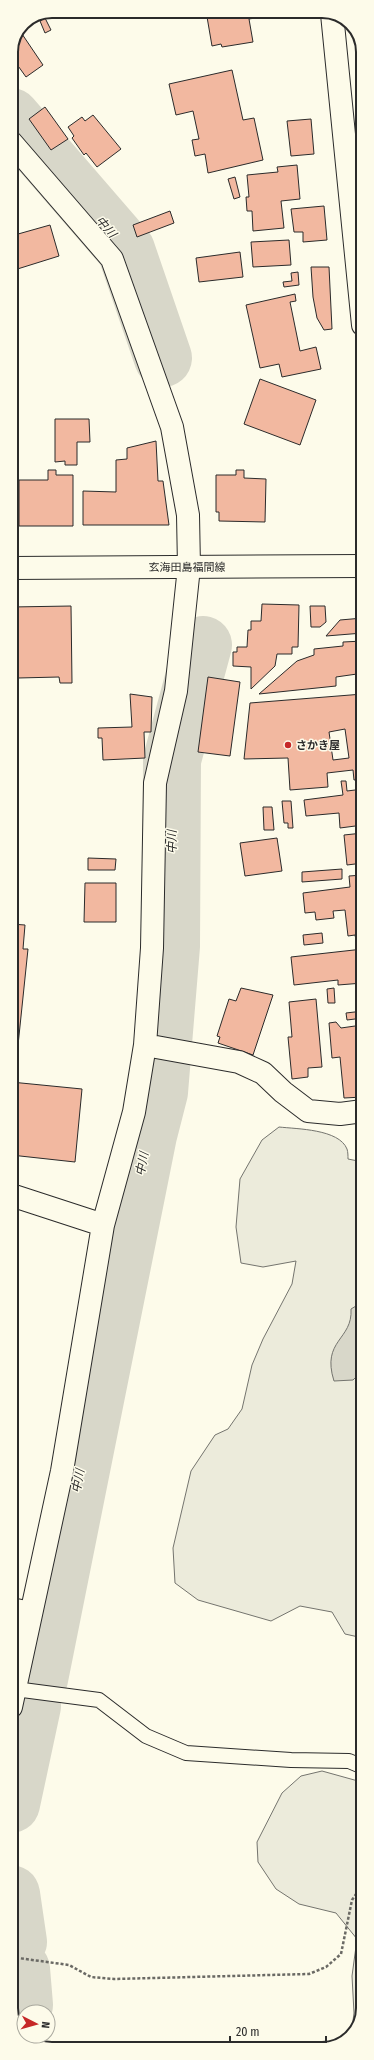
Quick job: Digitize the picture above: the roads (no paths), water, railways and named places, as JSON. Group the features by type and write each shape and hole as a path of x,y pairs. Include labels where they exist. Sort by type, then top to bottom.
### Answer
{"street":[{"path":"333,20 356,255"},
{"path":"18,150 112,259 172,428 188,515 190,567 176,691 154,783 152,948 145,1045 134,1112 103,1225 62,1471 21,1611 18,1644"},
{"name":"玄海田島福間線","path":"18,568 356,566"},
{"path":"145,1045 239,1062 263,1073 283,1092 308,1111 340,1114 356,1112"},
{"path":"18,1198 103,1225"}],"lane":[{"path":"18,1698 99,1700 146,1736 186,1752 290,1760 349,1761 356,1764"}],"waterway":[{"name":"中川","path":"18,125 126,250 163,358"},
{"name":"中川","path":"39,1679 148,1135 159,1092 171,946 172,760 203,645"},
{"name":"中川","path":"18,1771 32,1706"},
{"name":"中川","path":"18,2006 24,2005 21,1969"}],"place":[{"name":"さかき屋","path":"288,745"}]}
